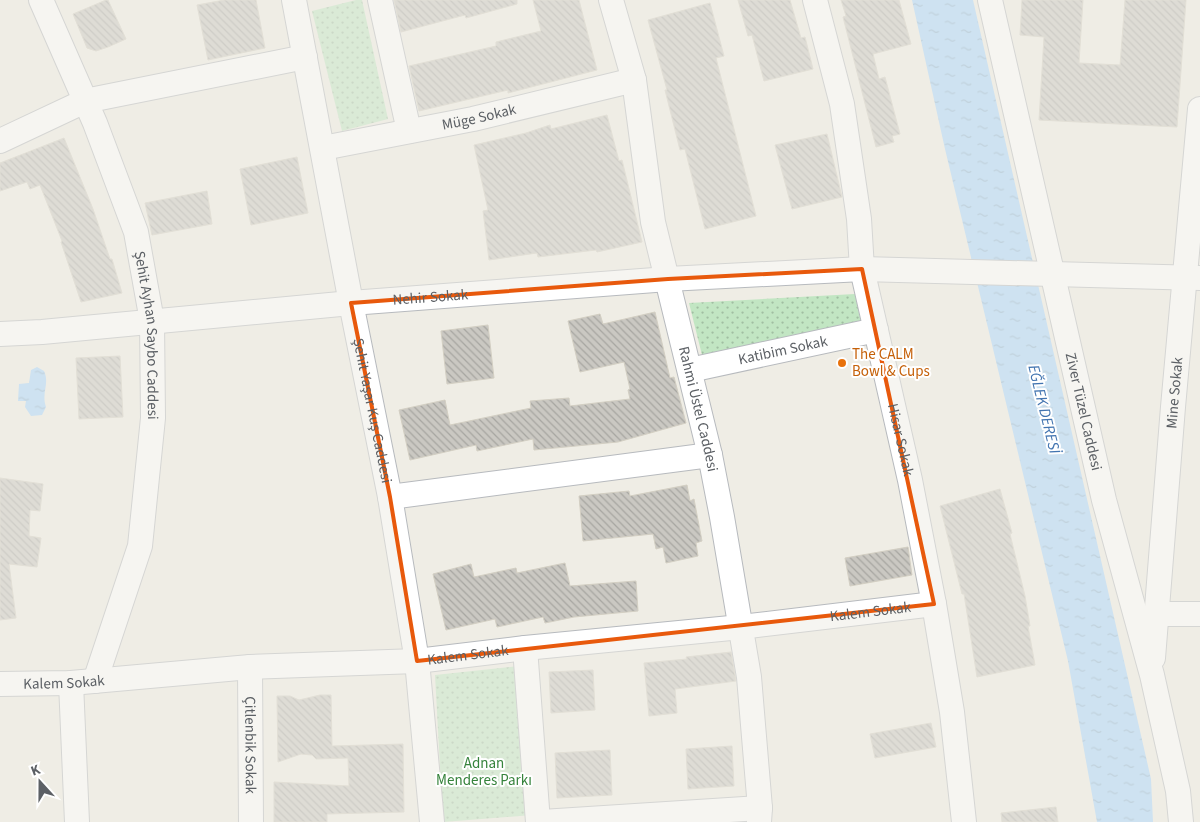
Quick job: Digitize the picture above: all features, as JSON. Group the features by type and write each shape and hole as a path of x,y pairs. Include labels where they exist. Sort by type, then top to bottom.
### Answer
{"street":[{"name":"Şehit Ayhan Saybo Caddesi","path":"41,0 86,101 136,232 152,321 153,418 140,546 95,681"},
{"name":"Şehit Yaşar Kuş Caddesi","path":"294,0 390,497 417,661 432,822"},
{"path":"380,0 408,132"},
{"name":"Hisar Sokak","path":"815,0 842,104 859,219 862,269 910,480 934,604 952,712 964,822"},
{"name":"Ziver Tüzel Caddesi","path":"990,0 1047,274 1104,500 1152,676 1178,791 1181,822"},
{"name":"Rahmi Üstel Caddesi","path":"614,1 634,80 653,222 710,455 741,627 749,677 760,815"},
{"path":"0,141 86,101 305,57"},
{"name":"Müge Sokak","path":"322,148 473,119 634,80"},
{"name":"Mine Sokak","path":"1152,676 1192,277 1200,109"},
{"name":"Nehir Sokak","path":"0,334 42,332 351,303 668,279 862,269 1192,277"},
{"name":"Katibim Sokak","path":"690,370 876,330"},
{"path":"390,497 710,455"},
{"name":"Kalem Sokak","path":"0,684 71,683 250,667 417,661 525,648 741,627 934,604"},
{"path":"1157,614 1200,614"},
{"path":"525,648 538,822"},
{"name":"Çitlenbik Sokak","path":"250,667 251,822"},
{"path":"71,683 77,822"},
{"path":"542,822 760,815"}],"highlighted area":[{"path":"862,269 934,604 417,661 390,497 351,303 668,279"}],"green space":[{"path":"362,0 388,119 342,131 312,11"},
{"path":"855,294 863,330 704,363 689,303"},
{"name":"Adnan Menderes Parkı","path":"519,666 532,815 443,822 435,675"}],"water":[{"name":"EĞLEK DERESİ","path":"912,0 973,0 1151,779 1153,822 1097,822 1068,661 945,149"},
{"path":"37,367 44,371 46,376 44,397 46,407 42,415 31,416 25,407 26,401 18,401 19,384 29,383 31,370"}],"building":[{"path":"108,0 126,39 96,51 87,48 73,14"},
{"path":"224,0 256,0 265,48 208,60 197,5"},
{"path":"394,0 517,0 517,4 466,18 465,15 401,32"},
{"path":"533,0 579,0 597,70 508,93 508,90 419,111 409,66 496,46 496,42 541,31"},
{"path":"738,0 790,0 801,38 805,37 813,69 764,81 752,35 748,36"},
{"path":"841,0 899,0 911,44 873,54 879,79 885,77 900,134 892,136 894,142 876,147 843,17 846,16"},
{"path":"1022,0 1083,0 1079,63 1120,65 1125,0 1186,0 1177,127 1039,120 1044,37 1020,35"},
{"path":"710,3 724,56 716,58 756,216 705,229 685,149 680,150 665,90 667,90 648,20"},
{"path":"607,115 619,161 622,160 642,242 597,252 596,250 538,257 537,253 489,260 483,211 488,210 474,145 526,133 550,125 551,129"},
{"path":"827,134 842,197 792,209 775,145"},
{"path":"64,138 93,209 110,259 112,259 122,293 81,302 62,241 40,185 30,189 27,182 0,191 0,163"},
{"path":"297,157 308,213 251,225 240,169"},
{"path":"207,191 212,224 152,235 145,203"},
{"path":"655,312 670,378 674,377 686,423 618,442 534,450 533,439 477,451 476,445 410,460 399,410 445,400 450,425 531,408 530,401 569,398 570,406 630,399 628,390 630,389 624,362 580,372 568,321 600,314 603,324"},
{"path":"488,325 494,378 447,384 441,331"},
{"path":"120,356 123,417 79,419 76,358"},
{"path":"0,478 43,484 40,511 30,510 29,536 41,538 37,567 9,564 16,618 0,620"},
{"path":"687,485 690,501 694,499 702,541 696,543 698,556 666,563 663,547 656,549 653,534 583,541 579,496 629,491 630,496"},
{"path":"1000,489 1012,533 1010,534 1025,596 1035,665 977,677 964,594 962,594 940,506"},
{"path":"908,547 912,575 850,586 845,558"},
{"path":"565,563 570,586 636,581 638,611 574,617 545,623 543,617 497,627 495,619 446,630 433,574 471,564 474,577 516,568 517,573"},
{"path":"731,652 736,681 675,689 677,713 649,716 644,663"},
{"path":"593,670 595,710 551,713 549,672"},
{"path":"320,695 331,695 332,746 403,744 404,812 327,814 327,822 274,822 274,782 349,786 348,758 316,759 312,755 301,754 278,762 277,696 290,696 299,700"},
{"path":"931,723 936,747 875,758 870,734"},
{"path":"732,746 734,786 688,789 686,749"},
{"path":"610,750 612,795 557,798 555,753"},
{"path":"1056,807 1058,822 1002,822 1001,813"}],"place":[{"name":"The CALM Bowl & Cups","path":"842,363"}]}
